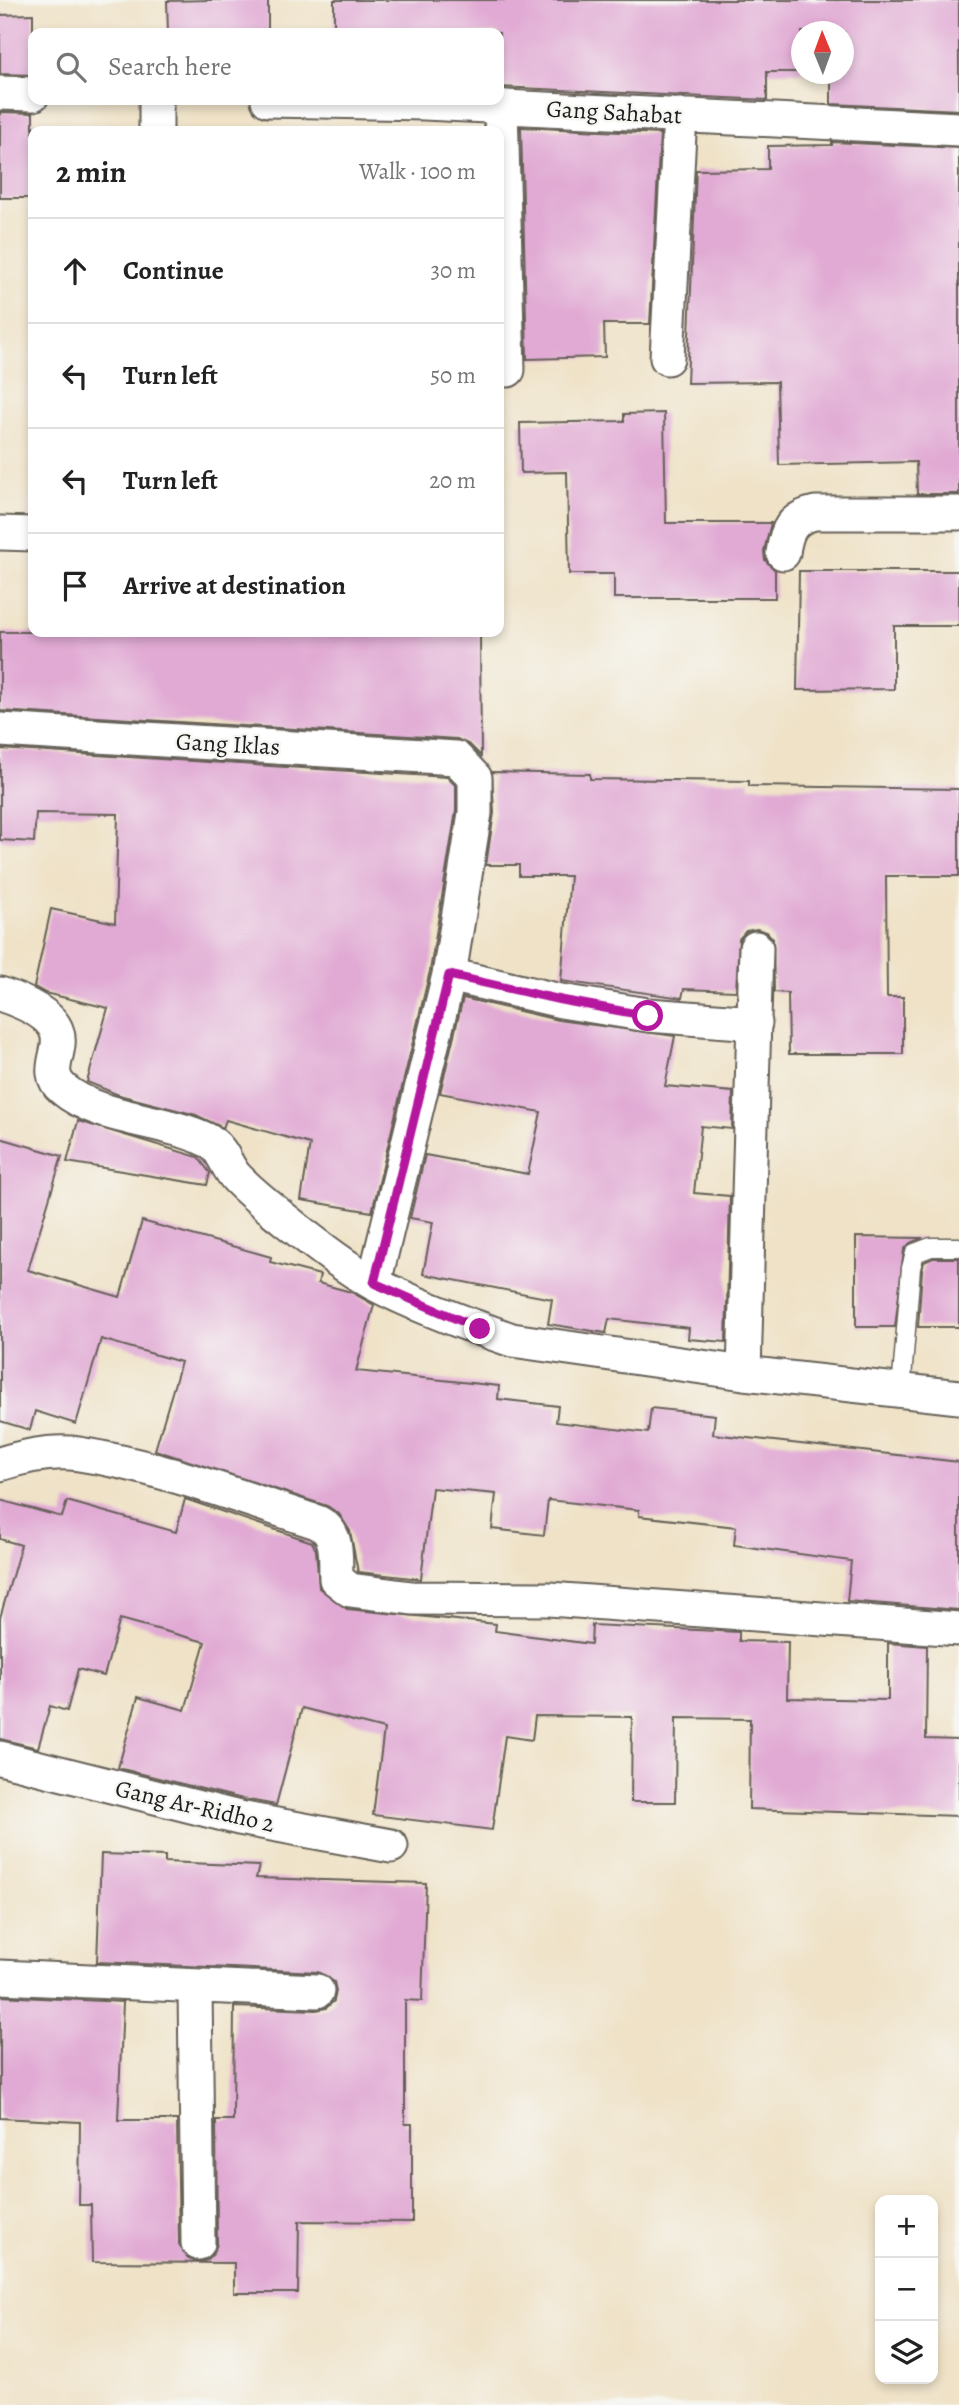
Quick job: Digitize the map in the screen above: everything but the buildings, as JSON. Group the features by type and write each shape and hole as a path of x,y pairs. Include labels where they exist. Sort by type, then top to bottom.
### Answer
{"street":[{"path":"0,93 28,94"},
{"path":"156,105 156,126"},
{"name":"Gang Sahabat","path":"462,105 959,129"},
{"path":"501,106 502,126"},
{"path":"667,358 680,115"},
{"path":"504,219 508,370"},
{"path":"783,552 785,535 791,524 801,516 815,513 959,513"},
{"path":"0,533 28,534"},
{"name":"Gang Iklas","path":"0,730 456,758 475,778 475,813 449,975"},
{"path":"744,1373 756,948"},
{"path":"374,1283 449,975 648,1016 755,1023"},
{"path":"0,994 28,1004 54,1022 59,1035 54,1070 57,1082 63,1089 84,1102 206,1140 224,1155 234,1175 259,1197 374,1283 512,1340 744,1373 959,1397"},
{"path":"0,1464 29,1455 78,1454 185,1479 317,1522 335,1541 336,1579 350,1590 412,1598 549,1599 959,1629"},
{"name":"Gang Ar-Ridho 2","path":"0,1758 239,1818 391,1846"},
{"path":"0,1977 317,1991"},
{"path":"195,1986 198,2243"}],"lane":[{"path":"901,1391 911,1268 915,1253 930,1247 959,1247"}],"route":[{"path":"480,1329 374,1283 449,975 648,1016"}]}
